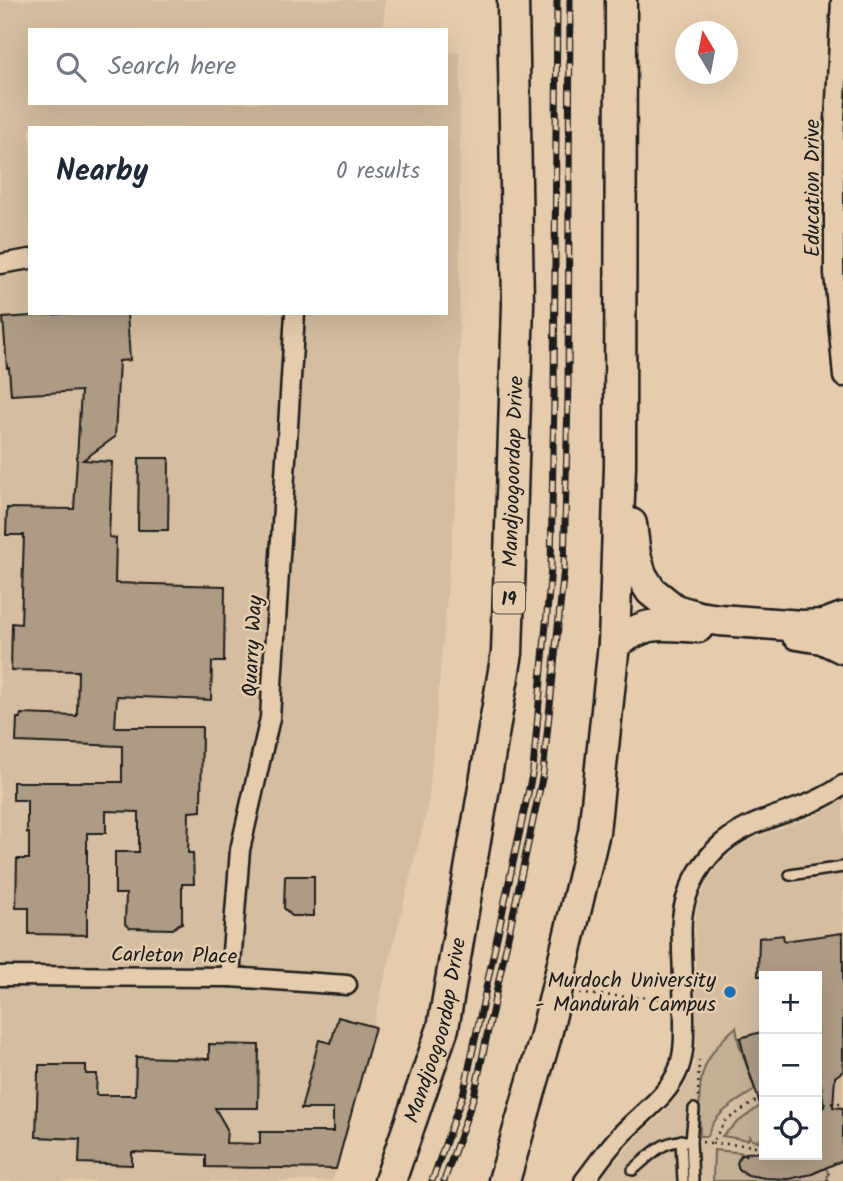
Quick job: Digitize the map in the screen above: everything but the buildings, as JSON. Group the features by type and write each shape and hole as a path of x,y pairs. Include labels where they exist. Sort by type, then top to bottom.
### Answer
{"highway":[{"name":"Mandjoogoordap Drive","path":"390,1181 443,1028 507,653 518,304 513,0"},
{"path":"504,1181 545,1039 594,832 614,644 620,466 621,0"},
{"path":"620,466 638,566 651,591 667,605 684,614 699,617 802,626 824,625 843,618"},
{"path":"614,644 641,628 656,624 822,638 843,648"}],"street":[{"name":"Education Drive","path":"841,0 834,140 834,273 843,377"},
{"path":"0,264 28,259"},
{"name":"Quarry Way","path":"230,977 240,850 270,718 295,315"},
{"path":"584,1181 617,1139 665,1092 679,1067 683,1052 684,1027 682,919 688,895 700,869 718,848 740,831 814,802 842,787"},
{"name":"Carleton Place","path":"0,976 230,977 347,985"}],"lane":[{"path":"790,875 843,867"},
{"path":"683,1181 692,1141 696,1105"},
{"path":"634,1170 666,1143 692,1141"},
{"path":"692,1141 693,1181"}],"path":[{"path":"556,991 594,996 670,999"},
{"path":"696,1105 700,1054"},
{"path":"712,1143 725,1121 762,1097"},
{"path":"822,1104 843,1103"},
{"path":"692,1141 759,1144"},
{"path":"828,1181 829,1173"}],"shaded area":[{"path":"0,0 385,0 384,28 28,28 28,105 448,105 448,54 460,52 459,462 428,806 332,1181 0,1181"},
{"name":"Murdoch University - Mandurah Campus","path":"843,801 843,1181 601,1181 607,1170 680,1093 694,1068 697,1041 697,906 720,864 737,847 756,837 810,818"},
{"path":"736,1027 755,1090 720,1115 708,1136 700,1136 700,1088 706,1063"},
{"path":"759,1107 759,1140 752,1140 750,1136 748,1140 722,1136"},
{"path":"714,1150 746,1153 738,1160 738,1167 744,1174 785,1178 826,1168 827,1181 713,1181"}],"railway":[{"path":"432,1181 464,1091 533,770 551,568 557,0"},
{"path":"444,1181 474,1096 543,774 564,568 568,396 570,0"}],"place":[{"name":"Murdoch University - Mandurah Campus","path":"730,992"}]}
